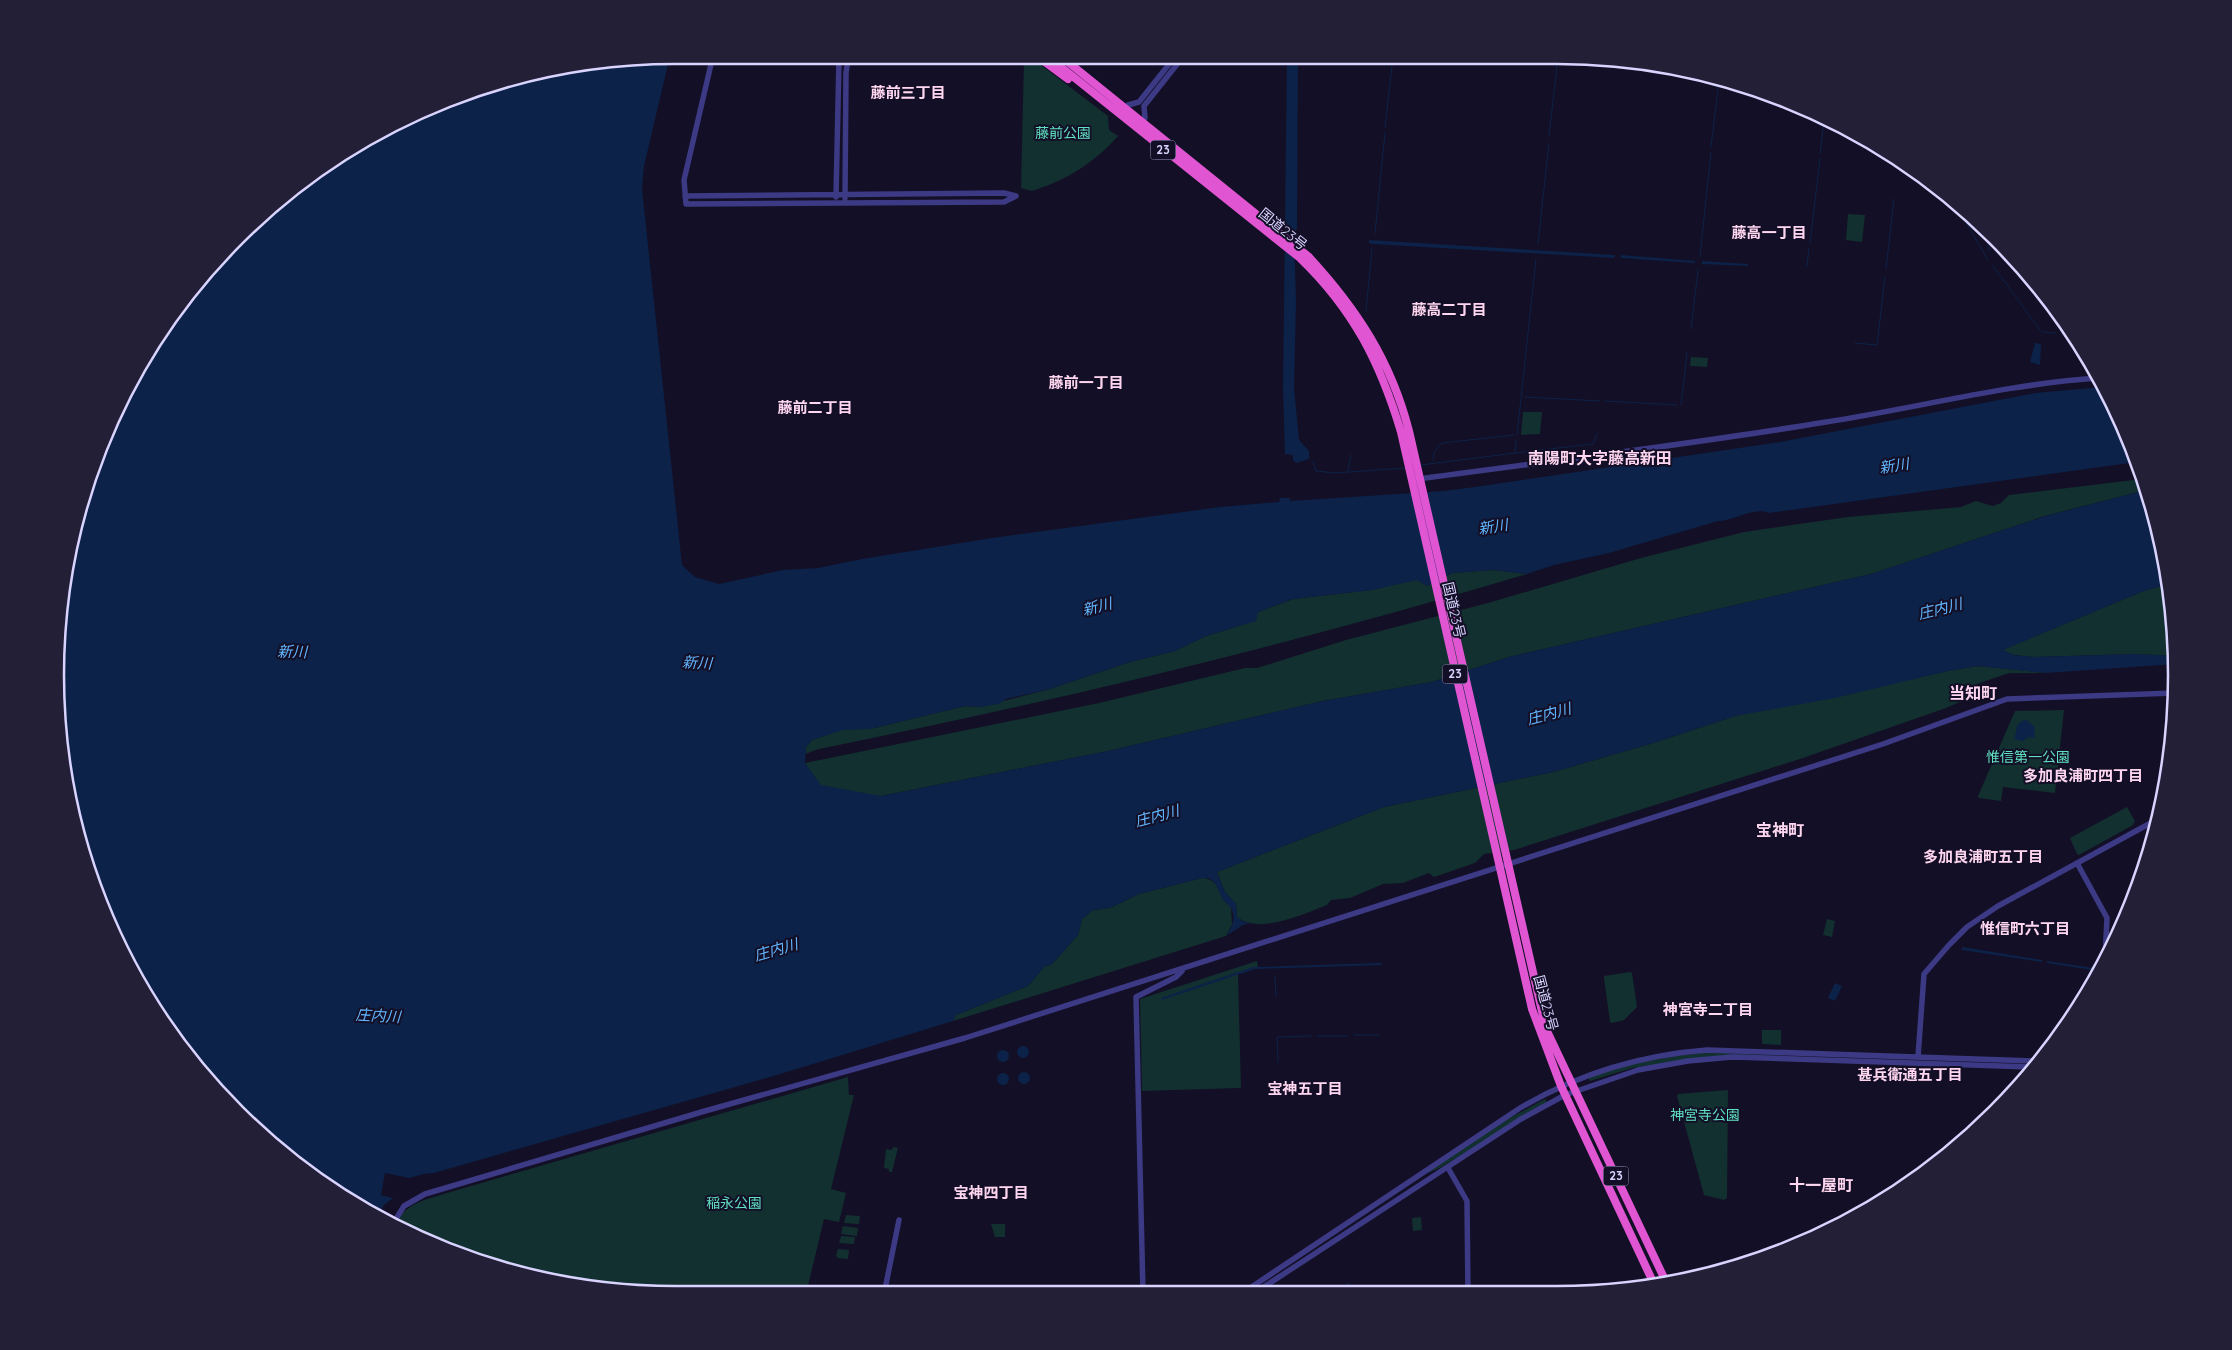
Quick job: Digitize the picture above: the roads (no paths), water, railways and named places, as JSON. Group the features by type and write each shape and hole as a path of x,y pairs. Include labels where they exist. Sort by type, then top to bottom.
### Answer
{"highway":[{"path":"1048,64 1107,106"},
{"name":"国道23号","path":"1057,64 1107,106 1277,239 1335,289"},
{"name":"国道23号","path":"1070,64 1302,250 1335,289 1362,334 1379,369 1413,470 1532,989 1538,1030 1565,1095 1652,1279"},
{"path":"1077,64 1249,204 1266,221"},
{"name":"国道23号","path":"1532,989 1546,1029 1664,1277"}],"street":[{"path":"685,196 1004,193 1016,196 1004,202 686,204 685,196 684,180 711,64"},
{"path":"836,202 839,64"},
{"path":"845,202 848,64"},
{"path":"1128,105 1139,102 1169,64"},
{"path":"1145,118 1144,106 1177,64"},
{"path":"1415,481 1713,441 1878,414 2048,382 2091,379"},
{"path":"396,1218 398,1213 410,1201 433,1192 705,1111 965,1038 1504,868 1883,744 1999,701 2168,692"},
{"path":"1918,1057 1924,974 1948,945 1982,916 2149,824"},
{"path":"2077,863 2107,918 2106,943"},
{"path":"1143,1286 1136,997 1176,977 1184,969"},
{"path":"1253,1286 1501,1120 1561,1086 1619,1065 1666,1054 1732,1050 2031,1061"},
{"path":"1265,1286 1521,1119 1575,1090 1638,1070 1688,1061 1732,1057 2026,1067"},
{"path":"1448,1168 1466,1201 1468,1286"},
{"path":"886,1286 899,1220"}],"water":[{"path":"668,64 644,166 642,189 682,565 695,577 719,584 783,570 818,568 992,538 1220,507 1279,502 1280,498 1290,498 1290,501 1444,491 1482,486 1780,442 2035,393 2096,388 2122,441 2130,463 1769,513 1763,511 1750,512 1609,553 1554,565 1527,574 1493,570 1452,573 1427,586 1417,580 1372,590 1293,599 1258,612 1256,621 1206,636 1175,651 1130,662 1050,689 1006,699 999,704 980,707 965,706 870,729 843,730 812,740 806,747 805,763 821,785 881,796 1108,751 1323,701 1432,682 1509,657 1871,574 2046,516 2140,492 2157,556 2162,586 2141,592 2003,650 2014,655 2033,657 2136,654 2168,656 2168,665 2046,673 1978,666 1948,671 1835,698 1735,716 1650,744 1553,772 1384,807 1217,872 1225,892 1236,904 1237,917 1244,922 1250,923 1243,925 1226,936 1232,926 1232,910 1223,899 1216,884 1209,878 1202,878 1139,894 1110,908 1093,910 1082,919 1078,935 1052,964 1044,967 1028,986 956,1015 953,1021 777,1075 434,1173 409,1178 385,1173 381,1195 393,1198 383,1206 381,1211 335,1183 272,1135 215,1078 167,1015 146,981 110,909 96,871 75,794 65,715 65,635 75,556 96,479 110,441 127,405 167,335 215,272 272,215 335,167 369,146 441,110 479,96 556,75 635,65"},
{"path":"1287,64 1298,64 1297,229 1294,233 1296,302 1294,388 1299,440 1309,451 1309,459 1296,463 1293,460 1293,455 1285,454 1283,387"},
{"path":"1369,240 1615,255 1614,258 1373,244 1369,243"},
{"path":"1621,255 1695,261 1695,263 1621,258"},
{"path":"1702,261 1748,264 1748,266 1702,264"},
{"path":"2035,343 2041,344 2040,365 2030,362"},
{"path":"2026,720 2034,726 2035,738 2029,737 2023,741 2014,739 2018,725"},
{"path":"1962,947 2042,960 2042,962 1962,950"},
{"path":"2047,961 2093,968 2092,970 2047,963"},
{"path":"1382,963 1382,965 1255,969 1162,1000 1161,998 1253,967"},
{"path":"1835,983 1842,986 1835,1001 1828,998"},
{"path":"1025,1046 1028,1047 1028,1057 1021,1058 1018,1057 1017,1050 1018,1047"},
{"path":"1005,1050 1008,1051 1008,1061 1001,1062 998,1061 997,1054 998,1051"},
{"path":"1026,1072 1029,1073 1029,1083 1022,1084 1019,1083 1018,1076 1019,1073"},
{"path":"1005,1073 1008,1074 1008,1084 1001,1085 998,1084 997,1077 998,1074"}],"waterway":[{"path":"1385,128 1392,64"},
{"path":"1549,136 1557,64"},
{"path":"1711,147 1718,86"},
{"path":"1820,154 1824,125"},
{"path":"1375,233 1385,133"},
{"path":"1538,244 1549,143"},
{"path":"1700,256 1711,152"},
{"path":"1810,243 1820,159"},
{"path":"1886,269 1894,199"},
{"path":"1964,219 1988,260"},
{"path":"1988,242 1989,251"},
{"path":"1366,311 1372,248"},
{"path":"1807,266 1809,248"},
{"path":"1517,435 1536,259"},
{"path":"1993,266 2040,330"},
{"path":"1691,329 1698,270"},
{"path":"1855,343 1877,345 1885,277"},
{"path":"2042,332 2056,333"},
{"path":"1681,405 1687,353"},
{"path":"1525,397 1600,401"},
{"path":"1605,401 1677,405"},
{"path":"1515,453 1593,444 1597,434"},
{"path":"1433,461 1434,452 1442,443 1514,435"},
{"path":"1421,465 1515,453 1516,441"},
{"path":"1348,471 1351,455"},
{"path":"1313,462 1316,471 1335,473 1405,468"},
{"path":"1275,976 1276,997"},
{"path":"1354,1035 1379,1035"},
{"path":"1278,1062 1277,1037 1312,1036"},
{"path":"1317,1036 1347,1036"},
{"path":"1345,1286 1349,1283"}],"district":[{"name":"藤前三丁目","path":"908,93"},
{"name":"藤高一丁目","path":"1769,233"},
{"name":"藤高二丁目","path":"1449,310"},
{"name":"藤前一丁目","path":"1086,383"},
{"name":"藤前二丁目","path":"815,408"},
{"name":"南陽町大字藤高新田","path":"1600,458"},
{"name":"当知町","path":"1973,693"},
{"name":"多加良浦町四丁目","path":"2083,776"},
{"name":"宝神町","path":"1780,830"},
{"name":"多加良浦町五丁目","path":"1983,857"},
{"name":"惟信町六丁目","path":"2025,929"},
{"name":"神宮寺二丁目","path":"1708,1010"},
{"name":"甚兵衛通五丁目","path":"1910,1075"},
{"name":"宝神五丁目","path":"1305,1089"},
{"name":"十一屋町","path":"1821,1185"},
{"name":"宝神四丁目","path":"991,1193"}],"park label":[{"name":"藤前公園","path":"1063,133"},
{"name":"惟信第一公園","path":"2028,757"},
{"name":"神宮寺公園","path":"1705,1115"},
{"name":"稲永公園","path":"734,1203"}],"water label":[{"name":"新川","path":"1894,466"},
{"name":"新川","path":"1493,527"},
{"name":"新川","path":"1097,607"},
{"name":"庄内川","path":"1940,609"},
{"name":"新川","path":"292,652"},
{"name":"新川","path":"697,663"},
{"name":"庄内川","path":"1549,714"},
{"name":"庄内川","path":"1157,816"},
{"name":"庄内川","path":"776,950"},
{"name":"庄内川","path":"378,1016"}]}
